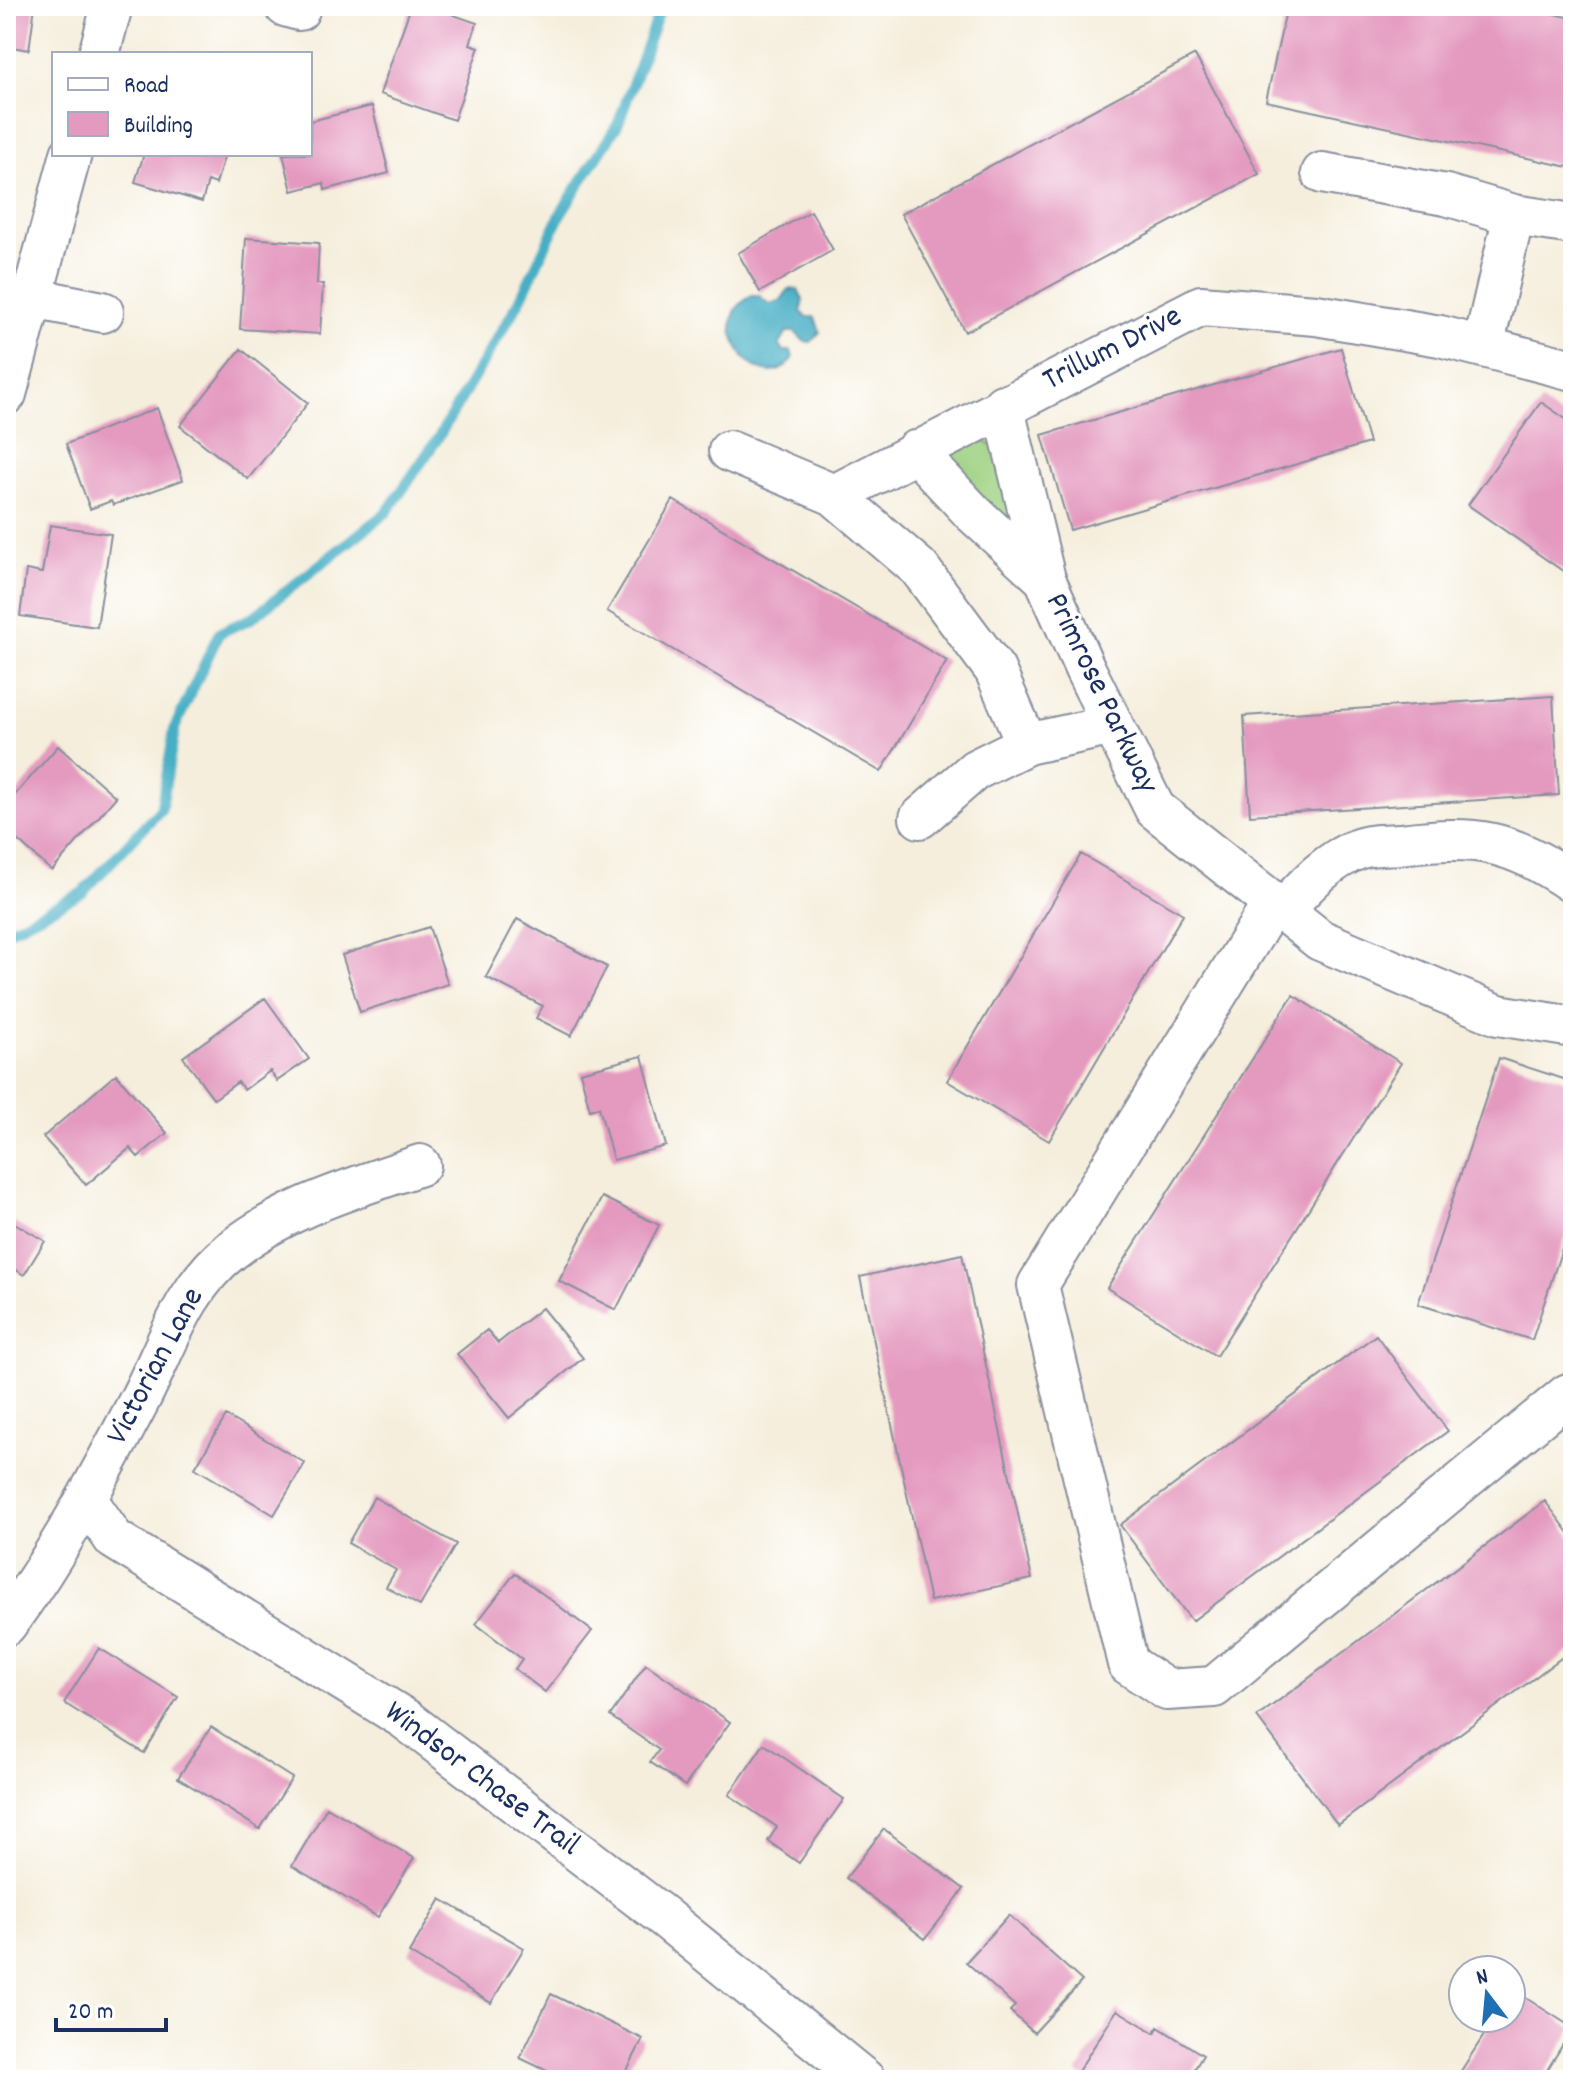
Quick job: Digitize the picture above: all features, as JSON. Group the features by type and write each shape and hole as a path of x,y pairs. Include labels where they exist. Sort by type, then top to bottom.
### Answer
{"street":[{"path":"100,52 112,6"},
{"path":"6,394 70,156"},
{"path":"1322,173 1446,195 1514,215 1573,224"},
{"path":"1483,347 1514,215"},
{"path":"32,298 103,312"},
{"name":"Trillum Drive","path":"834,495 1003,405 1201,306 1316,315 1483,347 1573,370"},
{"name":"Primrose Parkway","path":"1003,405 1045,579 1155,809 1320,940 1498,1015 1573,1027"},
{"path":"729,451 834,495 919,568 995,670 1027,744"},
{"name":"Primrose Parkway","path":"915,451 973,513 1045,579"},
{"path":"920,818 975,770 1027,744 1113,725"},
{"path":"1571,1392 1214,1687 1167,1690 1128,1664 1038,1285 1278,906 1317,873 1359,848 1484,839 1537,858 1573,883"},
{"name":"Victorian Lane","path":"6,1625 48,1568 87,1500 154,1372 169,1332 196,1288 228,1252 264,1226 304,1206 420,1165"},
{"name":"Windsor Chase Trail","path":"87,1500 114,1539 405,1719 664,1917 865,2080"}],"green space":[{"path":"984,440 996,447 1028,545 948,464 952,452"}],"water":[{"path":"789,289 798,290 803,299 801,312 807,317 815,317 820,332 811,342 804,341 795,332 787,332 779,346 784,351 791,351 793,358 782,369 771,372 759,369 739,350 732,323 736,310 750,296 759,296 770,304 780,301"}],"building":[{"path":"6,6 35,6 29,50 12,47 8,76"},
{"path":"411,6 428,6 477,23 470,44 479,47 454,120 380,94"},
{"path":"1287,6 1516,6 1573,18 1573,168 1266,101"},
{"path":"1195,55 1259,174 965,332 901,214"},
{"path":"372,106 389,173 325,190 324,183 292,191 283,156 312,156 312,121"},
{"path":"143,156 224,156 216,184 208,181 202,202 135,182"},
{"path":"811,211 833,250 760,292 738,253"},
{"path":"246,238 319,243 317,284 323,284 320,334 240,329"},
{"path":"1341,348 1369,443 1070,530 1042,435"},
{"path":"241,349 308,403 248,479 180,426"},
{"path":"1541,402 1573,424 1573,578 1468,505"},
{"path":"157,408 183,480 113,505 111,501 90,509 66,444"},
{"path":"673,500 947,661 881,772 607,611"},
{"path":"50,525 111,534 97,627 20,616 26,570 42,573"},
{"path":"1553,696 1559,795 1250,815 1244,716"},
{"path":"58,746 116,797 52,871 6,830 6,805"},
{"path":"1081,854 1183,914 1049,1141 947,1081"},
{"path":"517,919 607,967 571,1036 536,1018 543,1006 486,977"},
{"path":"429,927 448,984 360,1012 342,955"},
{"path":"1293,995 1401,1063 1216,1356 1107,1288"},
{"path":"265,998 309,1059 277,1081 270,1071 244,1090 238,1082 214,1099 183,1057"},
{"path":"642,1056 666,1146 613,1160 599,1107 590,1110 580,1072"},
{"path":"1499,1058 1573,1082 1573,1215 1532,1340 1418,1304"},
{"path":"116,1074 167,1133 138,1157 130,1148 86,1185 43,1137"},
{"path":"602,1197 659,1225 616,1310 559,1281"},
{"path":"6,1218 45,1241 24,1275 6,1264"},
{"path":"962,1254 1032,1579 930,1601 860,1277"},
{"path":"542,1308 583,1358 509,1418 457,1354 487,1330 498,1343"},
{"path":"1376,1335 1448,1431 1192,1621 1120,1525"},
{"path":"226,1416 305,1463 274,1515 195,1468"},
{"path":"374,1497 456,1544 420,1606 386,1587 396,1570 348,1543"},
{"path":"1545,1501 1573,1538 1573,1649 1338,1825 1257,1717"},
{"path":"515,1573 592,1631 545,1692 515,1669 522,1659 476,1624"},
{"path":"99,1648 178,1697 144,1753 64,1703"},
{"path":"646,1664 730,1722 685,1786 650,1762 659,1750 610,1716"},
{"path":"211,1727 292,1778 260,1829 178,1778"},
{"path":"764,1744 844,1799 799,1863 768,1841 777,1827 729,1795"},
{"path":"327,1807 414,1858 378,1917 292,1866"},
{"path":"884,1829 964,1889 925,1939 846,1878"},
{"path":"441,1899 524,1948 491,2003 409,1953"},
{"path":"1009,1915 1082,1981 1034,2033 1010,2011 1015,2006 966,1962"},
{"path":"551,1994 643,2039 622,2080 566,2080 520,2058"},
{"path":"1527,1999 1573,2028 1541,2080 1468,2080 1459,2074 1485,2034 1527,2034"},
{"path":"1117,2010 1155,2033 1158,2027 1203,2055 1188,2080 1088,2080 1077,2073"}],"waterway":[{"path":"6,932 82,893 161,809 175,727 219,633 252,618 387,512 436,441 519,302 561,213 618,124 661,6"}]}
